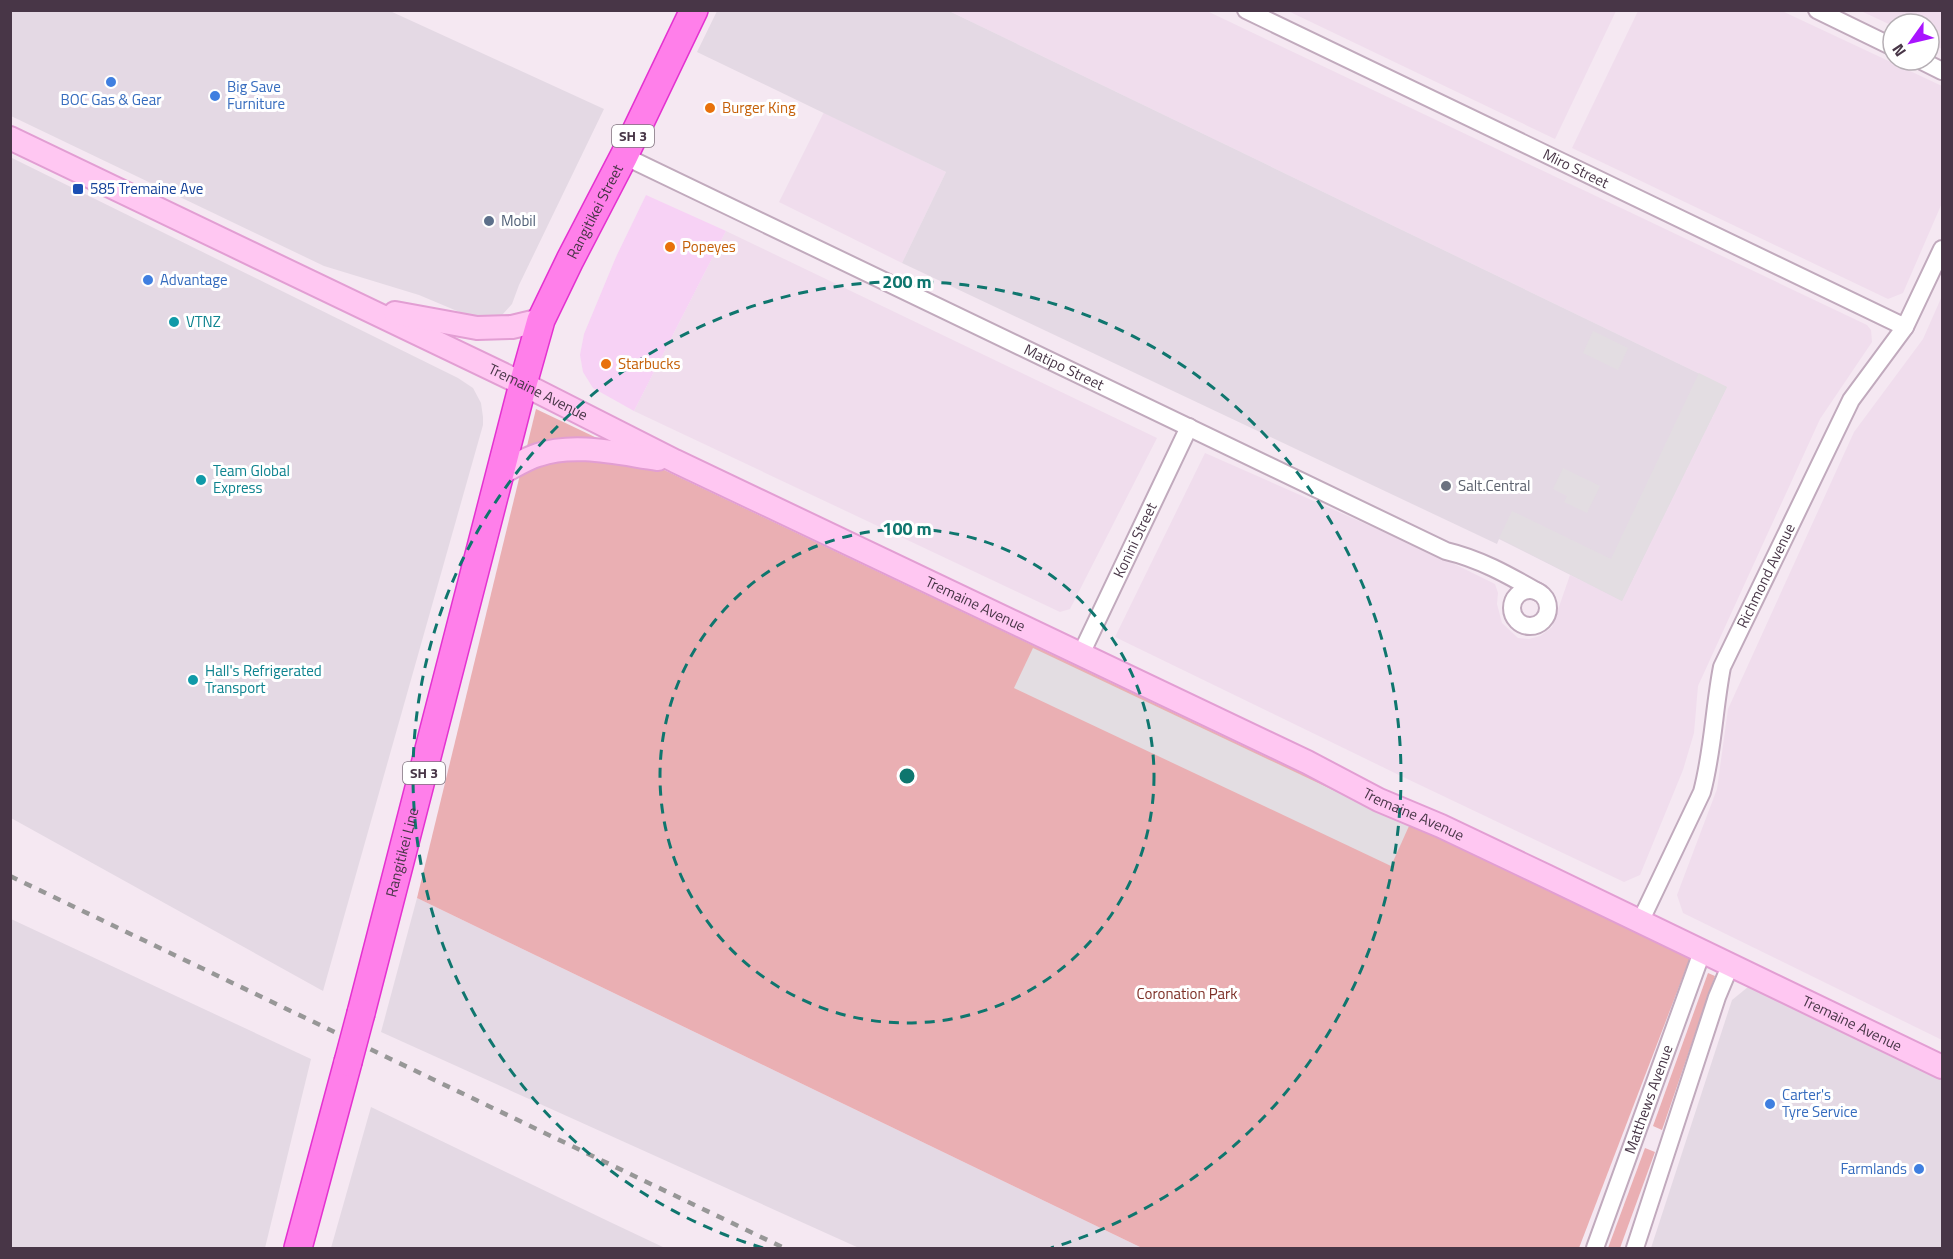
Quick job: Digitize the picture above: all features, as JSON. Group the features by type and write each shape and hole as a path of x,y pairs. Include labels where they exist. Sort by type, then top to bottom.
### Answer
{"highway":[{"name":"Rangitikei Street","path":"523,384 541,320 624,156 694,10"},
{"name":"Rangitikei Line","path":"298,1248 361,1014 523,384"}],"main road":[{"name":"Tremaine Avenue","path":"10,138 367,308 675,460 1307,762 1379,800 1441,826 1942,1066"},
{"path":"367,308 477,328 512,327 541,320"},
{"path":"501,473 538,454 563,450 595,451 675,460"}],"street":[{"name":"Miro Street","path":"1246,10 1905,327"},
{"path":"1817,10 1881,41"},
{"name":"Matipo Street","path":"624,156 1446,551 1470,557 1504,572 1538,592"},
{"name":"Richmond Avenue","path":"1640,922 1702,792 1707,773 1722,667 1851,400 1905,327 1942,249"},
{"name":"Konini Street","path":"1081,654 1190,427"},
{"path":"1504,572 1512,581 1517,595"},
{"path":"1527,590 1538,592 1546,601 1545,618 1535,625 1523,624 1514,617 1512,606 1517,595 1527,590"},
{"name":"Matthews Avenue","path":"1594,1248 1702,952"},
{"path":"1635,1248 1717,997 1730,966"}],"shaded area":[{"path":"10,11 390,11 604,109 512,304 502,315 469,316 419,295 324,266 11,116"},
{"path":"717,11 949,11 1727,387 1622,601 1499,539 1497,544 902,263 946,172 697,52"},
{"path":"949,11 1207,11 1867,325 1871,330 1872,342 1820,419 1698,686 1694,733 1683,770 1640,875 1624,882 1115,637 1205,453 1434,554 1495,584 1502,623 1518,638 1529,639 1540,636 1552,627 1570,575 1622,600 1727,387"},
{"path":"1288,11 1616,11 1555,139"},
{"path":"1638,11 1782,11 1881,57 1881,72 1912,72 1942,86 1942,203 1903,293 1888,299 1572,148"},
{"path":"1861,11 1942,11 1942,49 1941,12 1881,12 1881,20"},
{"path":"824,112 946,172 902,263 779,202"},
{"path":"10,157 458,378 473,388 481,403 483,425 323,991 11,818"},
{"path":"646,195 726,231 634,411 593,388 583,372 580,355 584,334 616,257"},
{"path":"726,231 1157,438 1070,609 1060,612 634,411"},
{"path":"1942,296 1942,1040 1683,913 1677,895 1717,789 1728,709 1854,432 1923,339"},
{"path":"1593,331 1628,348 1618,370 1583,353"},
{"path":"1699,373 1727,387 1622,601 1499,538 1512,511 1611,559"},
{"path":"1563,468 1600,486 1587,513 1564,502 1567,496 1553,489"},
{"path":"1033,648 1409,826 1391,866 1014,688"},
{"path":"417,898 1142,1248 859,1248 381,1032"},
{"path":"11,919 311,1059 265,1248 11,1248"},
{"path":"1748,987 1942,1080 1942,1248 1651,1248 1732,1000"},
{"path":"371,1107 610,1222 665,1248 331,1248"}],"green space":[{"name":"Coronation Park","path":"536,409 1690,958 1579,1248 1142,1248 417,898"},
{"path":"1708,973 1715,976 1662,1130 1653,1126"},
{"path":"1645,1148 1655,1152 1620,1248 1608,1248"}],"railway":[{"path":"10,876 784,1248"}],"place":[{"name":"BOC Gas & Gear","path":"111,82"},
{"name":"Big Save Furniture","path":"215,96"},
{"name":"Burger King","path":"710,108"},
{"name":"585 Tremaine Ave","path":"78,189"},
{"name":"Mobil","path":"489,221"},
{"name":"Popeyes","path":"670,247"},
{"name":"Advantage","path":"148,280"},
{"name":"VTNZ","path":"174,322"},
{"name":"Starbucks","path":"606,364"},
{"name":"Team Global Express","path":"201,480"},
{"name":"Salt.Central","path":"1446,486"},
{"name":"Hall's Refrigerated Transport","path":"193,680"},
{"name":"Carter's Tyre Service","path":"1770,1104"},
{"name":"Farmlands","path":"1919,1169"}]}
